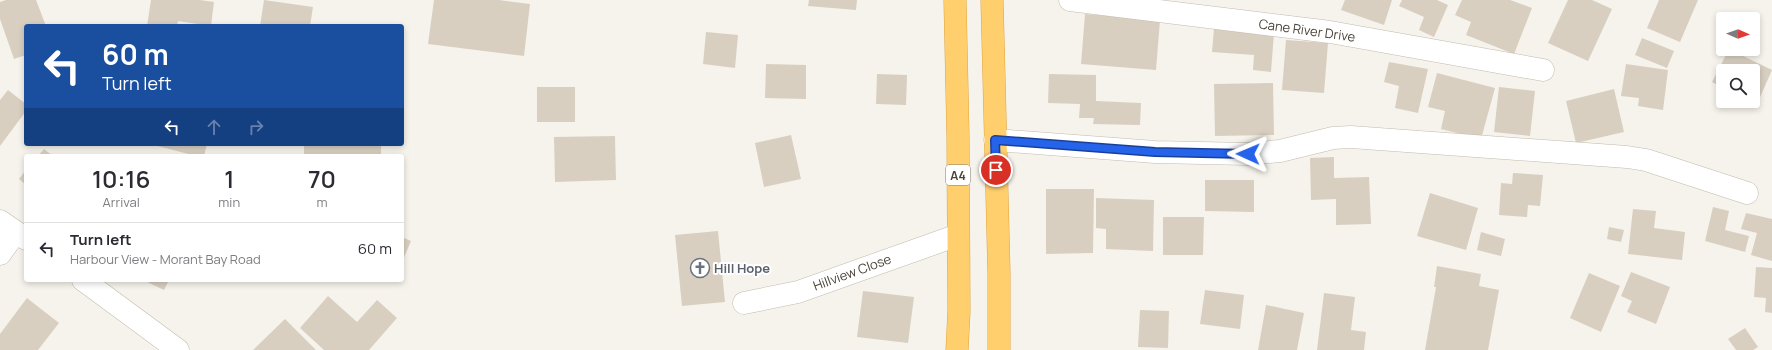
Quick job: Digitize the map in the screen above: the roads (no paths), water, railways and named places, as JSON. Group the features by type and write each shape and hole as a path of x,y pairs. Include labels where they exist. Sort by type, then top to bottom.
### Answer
{"highway":[{"name":"A4","path":"955,0 958,235 957,350"},
{"path":"992,0 999,273 999,350"}],"street":[{"name":"Cane River Drive","path":"1070,0 1330,32 1543,70"},
{"path":"995,140 1155,152 1248,154 1280,151 1333,138 1351,137 1627,157 1646,160 1747,193"},
{"path":"0,254 14,230"},
{"name":"Hillview Close","path":"744,303 798,292 958,235"},
{"path":"86,282 178,350"}],"place":[{"name":"Hill Hope","path":"700,268"}]}
